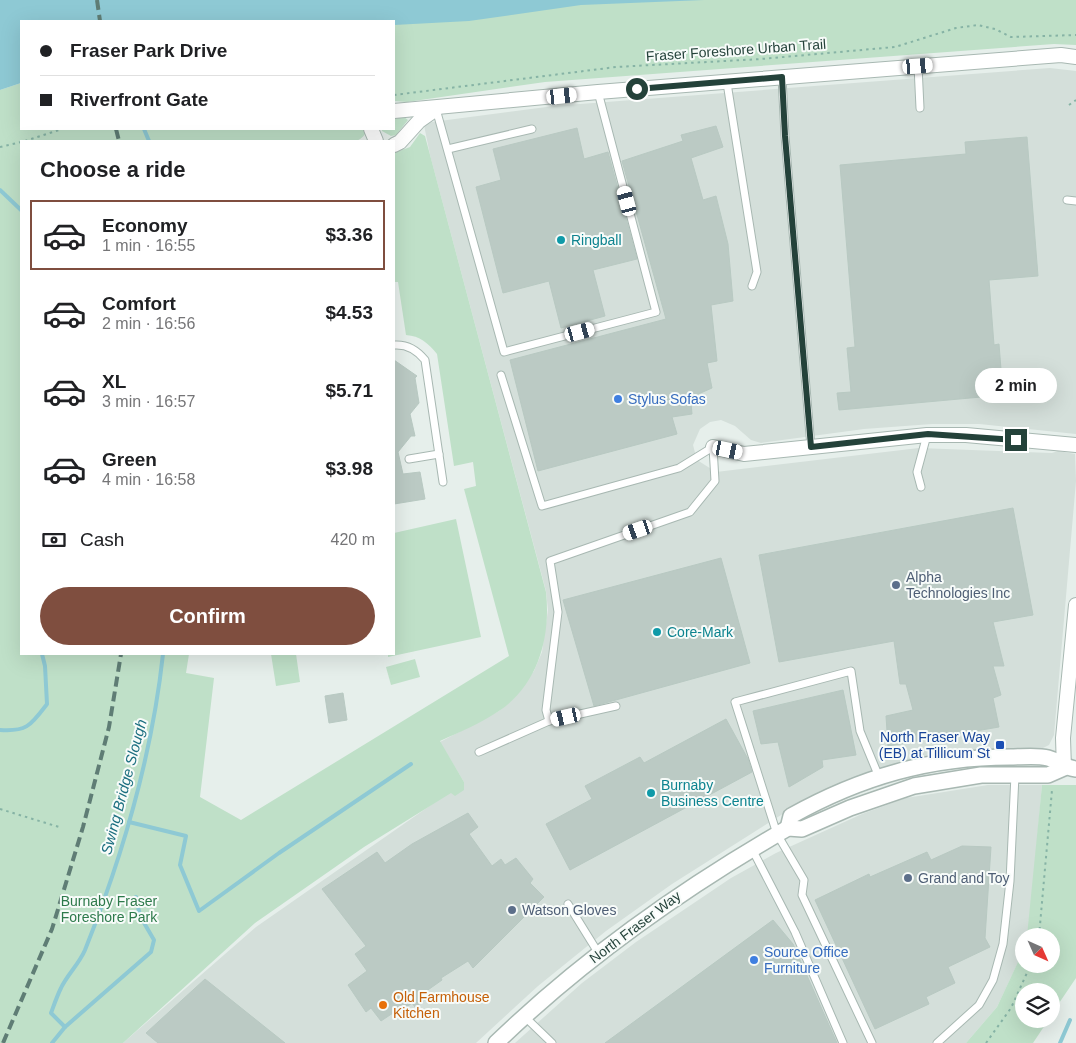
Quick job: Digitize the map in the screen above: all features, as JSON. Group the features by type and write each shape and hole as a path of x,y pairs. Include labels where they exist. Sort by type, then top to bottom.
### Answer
{"street":[{"path":"395,111 918,66 1061,55 1076,57"},
{"path":"395,144 400,142 418,121 436,108"},
{"path":"713,447 744,454 928,434 966,435 1076,445"},
{"path":"1070,768 1063,738 1076,605"},
{"name":"North Fraser Way","path":"783,831 791,816 812,804 879,777 922,764 972,757 1049,758 1070,768"},
{"name":"North Fraser Way","path":"496,1043 524,1016 599,954 682,891 783,831 802,829 850,808 914,786 981,775 1048,775 1070,768"}],"lane":[{"path":"918,66 920,108"},
{"path":"782,77 811,447"},
{"path":"727,83 757,272 752,286"},
{"path":"436,108 504,352 656,312 598,92"},
{"path":"448,149 532,129"},
{"path":"1067,200 1076,201"},
{"path":"395,345 419,352 425,360 443,482"},
{"path":"501,375 542,506 679,468 713,447 715,482 690,512 550,561 558,612 546,710 549,721"},
{"path":"921,487 917,472 928,434"},
{"path":"409,459 439,454"},
{"path":"872,1043 802,895 804,880 783,831 735,702 851,671 860,731 879,777"},
{"path":"479,752 549,721 616,706"},
{"path":"937,1043 979,1005 992,980 1003,944 1010,881 1015,775"},
{"path":"752,848 794,932 843,1043"},
{"path":"568,904 599,954"},
{"path":"524,1016 552,1043"}],"path":[{"name":"Fraser Foreshore Urban Trail","path":"395,95 616,67 761,59 896,47 956,28 978,26 995,29 1011,38 1076,35"},
{"path":"1069,106 1076,100"},
{"path":"28,140 59,130"},
{"path":"0,147 20,142"},
{"path":"1040,928 1052,790"},
{"path":"0,810 59,827"},
{"path":"986,1043 1011,1008 1027,973"}],"shaded area":[{"path":"1050,68 1076,71 1076,434 979,424 932,424 864,429 761,443 751,440 735,426 721,420 710,422 700,429 693,445 697,460 716,472 919,448 1052,453 1058,451 1075,454 1076,481 1054,735 1049,745 1041,749 999,749 950,753 899,763 847,781 797,805 672,884 606,931 538,986 476,1043 123,1043 256,927 464,782 440,742 499,711 513,699 534,671 542,652 548,610 546,591 430,155 424,125 432,122 554,106"},
{"path":"988,785 1042,785 1029,928 1015,928 1015,969 997,1007 966,1043 515,1043 582,983 636,942 731,878 776,853 862,814 906,798"}],"green space":[{"path":"376,0 1076,0 1076,45 1054,44 545,82 407,102 395,101 395,20 284,20"},
{"name":"Burnaby Fraser Foreshore Park","path":"20,83 20,130 366,130 358,140 20,140 20,655 189,655 186,673 214,678 200,797 241,820 509,656 464,489 476,486 473,462 454,466 437,354 423,341 406,335 398,282 395,282 395,153 410,147 420,133 425,136 546,592 547,609 544,643 539,659 524,688 499,711 440,741 464,782 464,790 455,796 451,793 364,847 255,923 123,1043 0,1043 0,90"},
{"path":"404,117 408,120 396,135 391,136 382,131 395,130 395,119"},
{"path":"456,519 481,637 388,657 388,655 395,655 395,533"},
{"path":"271,655 296,655 300,682 276,686"},
{"path":"415,659 420,677 391,685 386,667"},
{"path":"1042,785 1076,785 1076,978 1060,1002 1060,983 1015,983 1015,1028 1043,1028 1033,1043 966,1043 997,1007 1015,968 1015,973 1060,973 1060,928 1028,928"}],"water":[{"path":"0,0 704,0 581,5 469,21 395,25 395,20 20,20 20,83 0,90"}],"building":[{"path":"716,126 723,147 691,158 703,200 716,196 728,244 733,301 711,305 717,361 707,363 712,388 696,395 691,403 692,414 672,417 677,434 538,471 510,360 666,319 622,161 683,141 681,135"},
{"name":"Ringball","path":"577,128 584,159 608,152 637,259 593,270 605,316 561,328 549,281 503,293 476,187 501,180 493,149"},
{"path":"1027,137 1038,276 989,280 994,345 999,344 1003,395 839,410 837,393 851,392 847,348 855,347 840,165 966,154 965,142"},
{"path":"395,361 417,376 415,378 419,403 410,414 415,436 411,436 398,452 403,474 420,472 425,499 395,504"},
{"name":"Alpha Technologies Inc","path":"1013,508 1033,615 993,622 1004,666 993,666 1001,695 993,698 999,727 888,746 886,716 913,710 906,684 900,684 894,641 779,662 759,555"},
{"name":"Core-Mark","path":"721,558 750,663 594,706 563,600"},
{"path":"843,690 856,755 822,760 823,767 789,787 778,742 761,744 753,711"},
{"path":"343,693 347,720 329,723 325,696"},
{"name":"Burnaby Business Centre","path":"726,719 748,759 752,772 570,870 546,824 592,799 585,786 640,757 644,763"},
{"path":"468,813 478,827 469,834 492,866 501,859 505,865 516,858 533,879 530,883 544,897 473,968 468,961 441,978 442,980 425,992 428,998 415,1007 412,1003 404,1009 402,1007 381,1021 371,1008 366,1012 348,985 367,971 355,954 366,946 322,889 377,852 385,863 412,844"},
{"path":"962,846 991,847 985,938 990,947 948,967 955,983 926,997 929,1004 875,1029 815,900 869,874 870,877 927,852 931,860"},
{"path":"773,920 793,944 837,1043 605,1043"},
{"path":"205,979 285,1043 158,1043 146,1033"}],"waterway":[{"name":"Swing Bridge Slough","path":"144,130 149,140"},
{"path":"0,190 20,209"},
{"path":"0,730 16,730 28,726 47,704 45,666 42,655"},
{"name":"Swing Bridge Slough","path":"65,1027 51,1013 58,994 85,950 112,878 144,767 152,730 163,655"},
{"path":"129,822 186,836 180,865 199,911 279,853 411,764"},
{"path":"52,1043 65,1027 151,952 154,940 140,916 136,897"},
{"path":"1060,1043 1070,1020"}],"railway":[{"path":"97,0 100,20"},
{"path":"116,130 119,140"},
{"path":"3,1043 52,929 83,827 109,727 121,655"}],"place":[{"name":"Ringball","path":"561,240"},
{"name":"Stylus Sofas","path":"618,399"},
{"name":"Alpha Technologies Inc","path":"896,585"},
{"name":"Core-Mark","path":"657,632"},
{"name":"North Fraser Way (EB) at Tillicum St","path":"1000,745"},
{"name":"Burnaby Business Centre","path":"651,793"},
{"name":"Grand and Toy","path":"908,878"},
{"name":"Watson Gloves","path":"512,910"},
{"name":"Source Office Furniture","path":"754,960"},
{"name":"Old Farmhouse Kitchen","path":"383,1005"}],"route":[{"path":"637,89 782,77 785,136 811,447 928,434 966,435 1016,440"}]}
